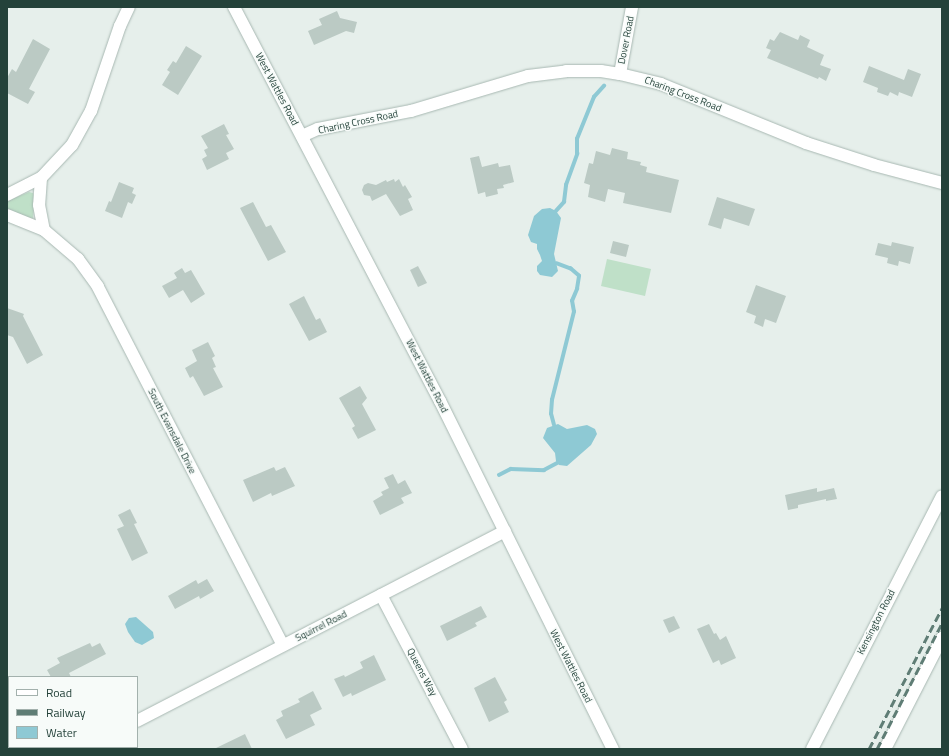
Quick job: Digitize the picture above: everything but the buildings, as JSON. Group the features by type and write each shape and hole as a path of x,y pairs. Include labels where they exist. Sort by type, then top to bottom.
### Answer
{"street":[{"path":"7,195 41,178 66,153 85,123 97,95 120,26 129,7"},
{"name":"West Wattles Road","path":"234,7 440,401 613,749"},
{"name":"Dover Road","path":"620,74 632,7"},
{"name":"Charing Cross Road","path":"302,136 318,129 411,111 528,76 566,71 620,74 674,88 819,147 874,165 942,183"},
{"path":"41,178 39,205 44,230"},
{"path":"7,215 44,230"},
{"name":"South Evansdale Drive","path":"44,230 78,260 98,287 283,645"},
{"name":"Kensington Road","path":"812,749 942,496"},
{"name":"Squirrel Road","path":"138,719 505,531"},
{"name":"Queens Way","path":"381,595 462,749"},
{"path":"885,749 942,638"}],"green space":[{"path":"29,192 33,193 35,198 33,218 31,219 7,211 7,201"},
{"path":"607,259 651,269 645,296 601,286"}],"water":[{"path":"550,208 556,211 561,218 554,254 558,271 552,277 540,275 537,271 537,266 542,261 537,249 537,244 531,242 528,235 534,216 542,209"},
{"path":"558,424 567,429 587,425 595,429 597,434 591,445 567,466 559,465 556,461 555,453 543,438 547,428"},
{"path":"136,617 153,632 154,638 142,645 135,642 128,632 125,624 129,618"}],"waterway":[{"path":"556,211 564,202 566,185 577,154 577,139 594,97 604,86"},
{"path":"554,425 551,414 552,400 574,312 572,301 577,289 579,276 571,269 557,264"},
{"path":"499,475 511,469 544,470 557,463"}],"railway":[{"path":"869,749 942,608"},
{"path":"877,749 942,623"}]}
